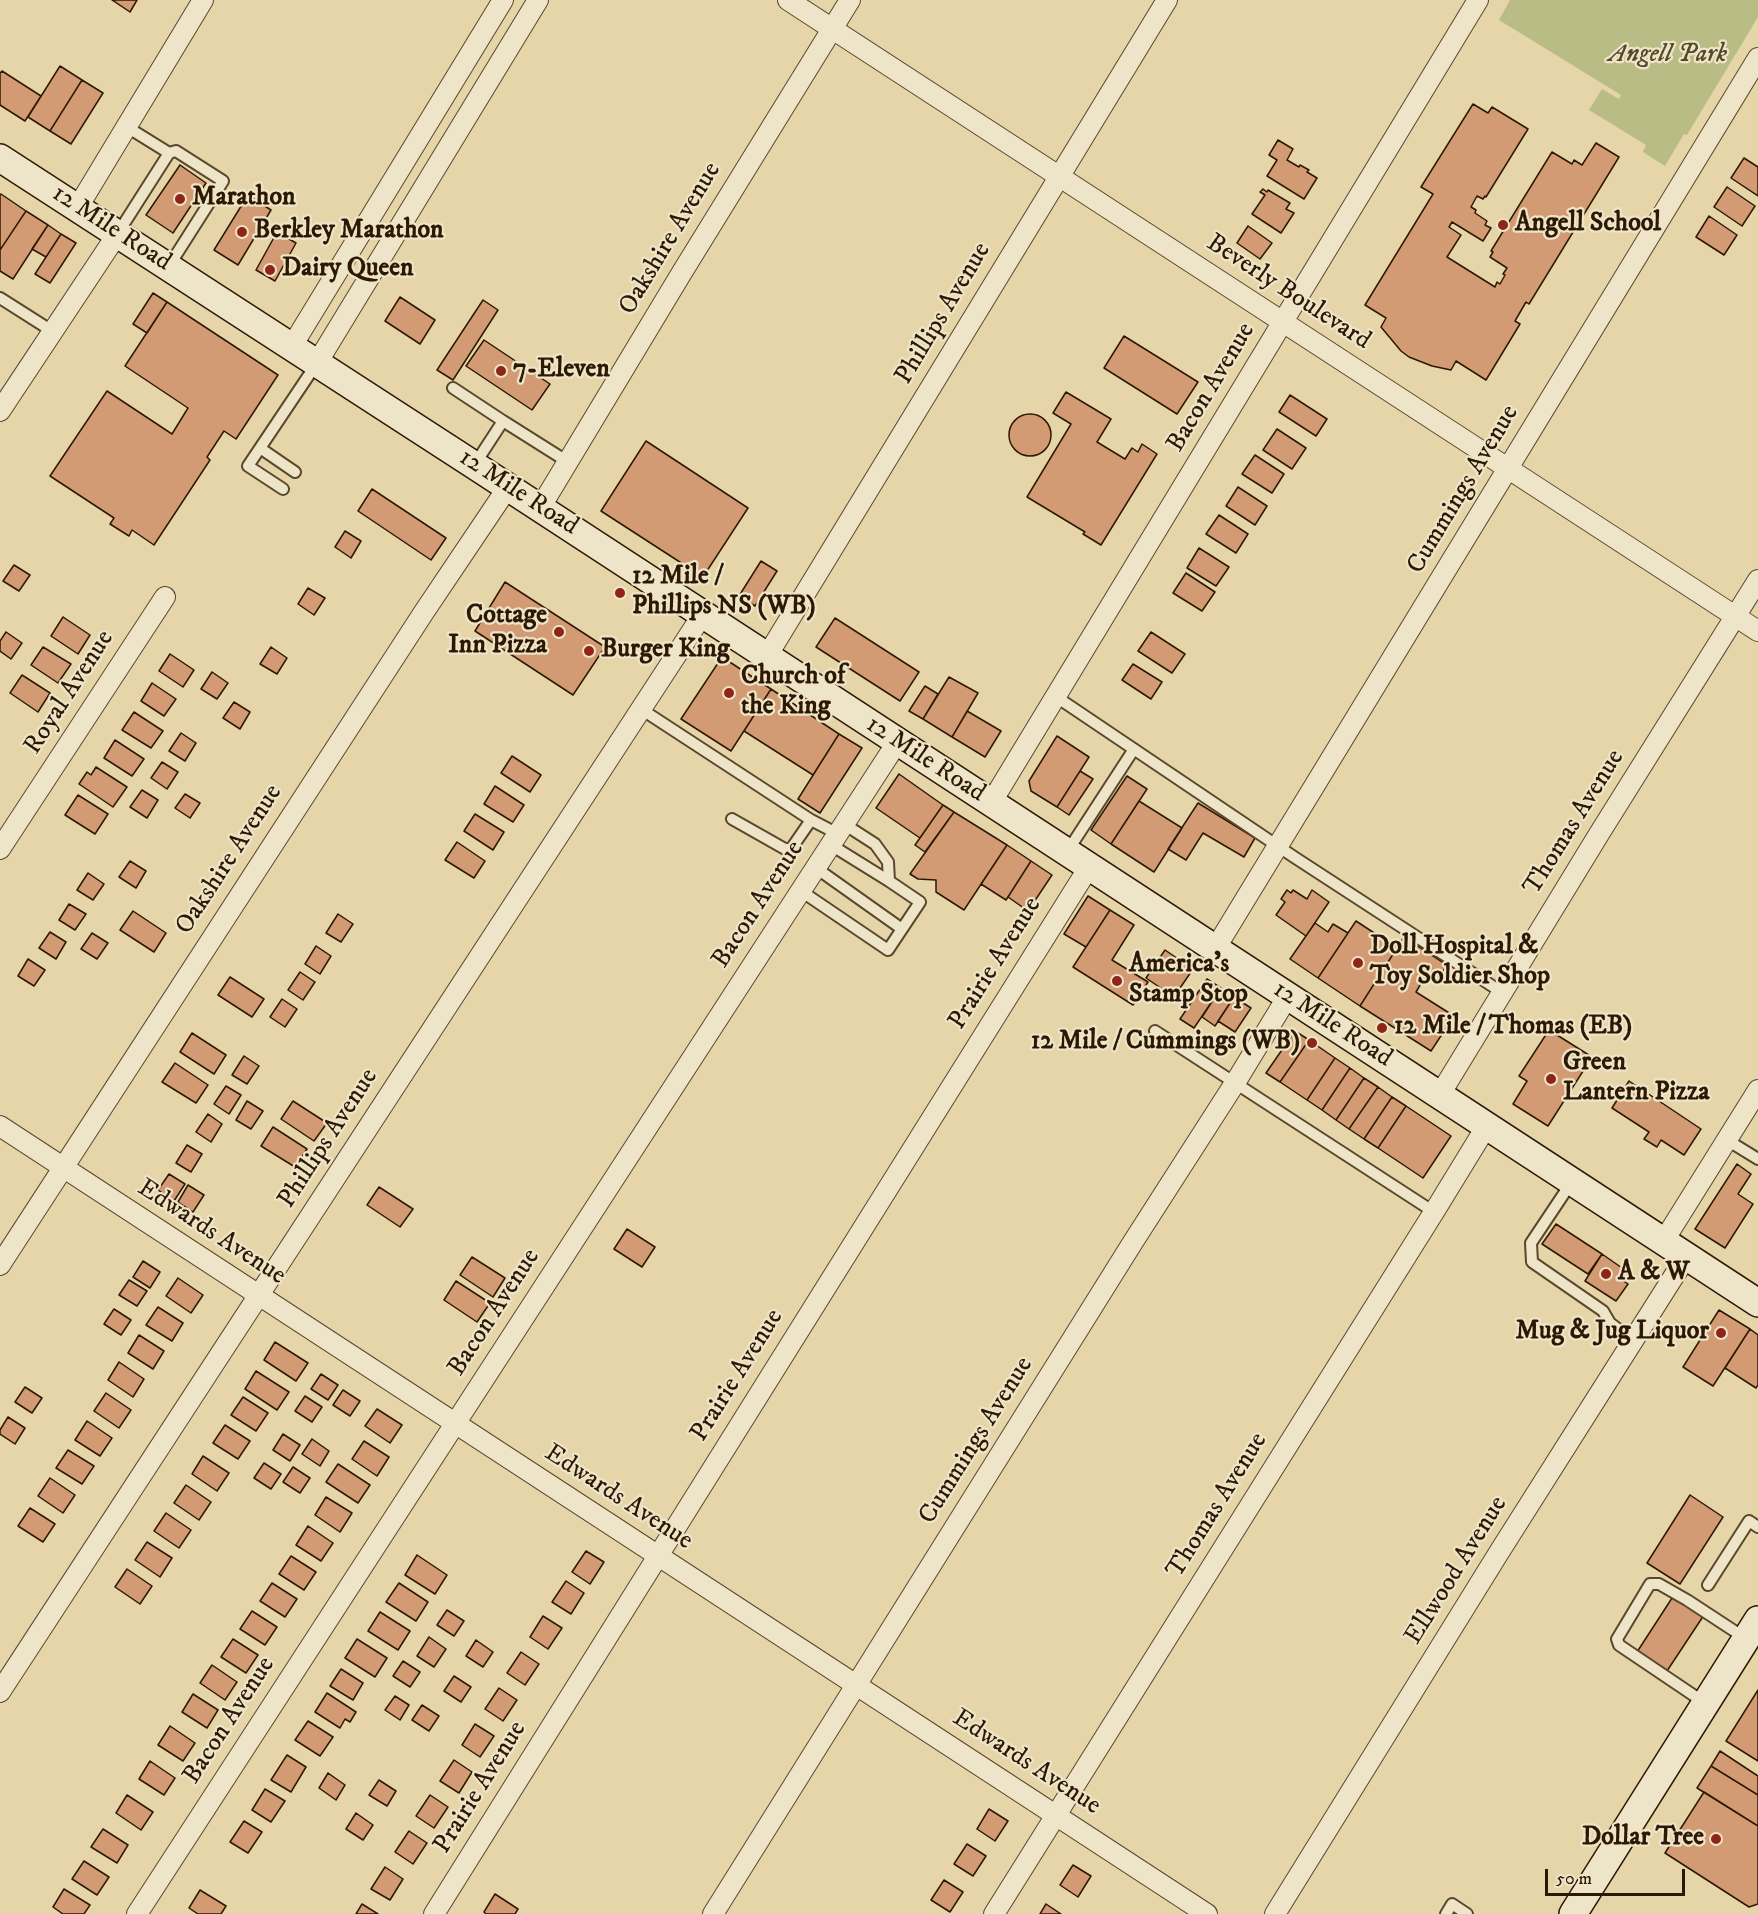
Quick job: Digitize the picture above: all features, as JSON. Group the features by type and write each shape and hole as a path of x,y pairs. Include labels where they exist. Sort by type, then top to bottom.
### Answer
{"main road":[{"name":"12 Mile Road","path":"0,158 292,346 1758,1303"},
{"path":"1573,1914 1705,1703 1749,1638"}],"street":[{"path":"78,207 204,0"},
{"path":"292,346 503,0"},
{"path":"317,363 538,0"},
{"name":"Beverly Boulevard","path":"788,0 1758,631"},
{"name":"Oakshire Avenue","path":"540,508 850,0"},
{"name":"Phillips Avenue","path":"767,656 1167,0"},
{"name":"Bacon Avenue","path":"991,803 1479,0"},
{"name":"Cummings Avenue","path":"1215,949 1758,58"},
{"path":"431,117 445,116 453,122 456,134"},
{"path":"0,411 118,233"},
{"name":"Oakshire Avenue","path":"0,1264 424,612 508,487"},
{"name":"Thomas Avenue","path":"1439,1096 1758,580"},
{"name":"Royal Avenue","path":"0,849 165,597"},
{"name":"Phillips Avenue","path":"0,1692 703,614"},
{"name":"Bacon Avenue","path":"137,1914 898,741"},
{"name":"Prairie Avenue","path":"434,1914 658,1556 1078,860"},
{"name":"Cummings Avenue","path":"713,1914 1288,996"},
{"path":"1663,1242 1758,1090"},
{"name":"Edwards Avenue","path":"0,1126 1207,1914"},
{"name":"Thomas Avenue","path":"994,1914 1486,1126"},
{"name":"Ellwood Avenue","path":"1275,1914 1498,1554 1686,1257"}],"lane":[{"path":"128,127 168,153"},
{"path":"118,233 168,153 176,151 223,181 169,266"},
{"path":"0,298 52,331"},
{"path":"283,489 248,466 317,363"},
{"path":"453,388 567,462"},
{"path":"474,465 503,421"},
{"path":"260,448 295,471"},
{"path":"1055,696 1503,993"},
{"path":"641,709 811,820 838,834 875,844 888,862 889,881"},
{"path":"1078,860 1134,749"},
{"path":"732,819 785,849 791,849 811,820"},
{"path":"801,891 888,950 920,902 889,881 838,834"},
{"path":"816,868 902,929"},
{"path":"1155,1031 1434,1212"},
{"path":"1727,1140 1758,1159"},
{"path":"1571,1182 1531,1243 1532,1262 1603,1311 1610,1323 1634,1341"},
{"path":"1708,1585 1749,1521 1758,1527"},
{"path":"1705,1703 1619,1645 1617,1639 1650,1584 1659,1584 1749,1638"},
{"path":"1446,1914 1452,1904 1467,1914"}],"green space":[{"name":"Angell Park","path":"1510,0 1758,0 1758,17 1687,135 1684,134 1665,166 1643,152 1646,145 1589,110 1602,89 1619,99 1621,95 1499,20"}],"building":[{"path":"112,0 137,0 130,12"},
{"path":"60,66 82,80 50,131 28,117"},
{"path":"2,71 41,96 25,121 0,105 0,73"},
{"path":"82,80 103,93 71,144 50,131"},
{"path":"1473,104 1488,113 1492,107 1528,129 1486,197 1483,199 1477,196 1471,207 1476,210 1475,213 1487,221 1485,225 1491,228 1483,241 1452,222 1449,227 1461,235 1447,257 1495,287 1497,282 1500,284 1507,268 1490,257 1493,252 1491,251 1552,152 1572,164 1574,160 1582,165 1596,143 1619,157 1529,304 1526,302 1515,321 1520,324 1486,380 1456,361 1451,370 1409,357 1381,327 1386,318 1365,305 1433,194 1421,187"},
{"path":"1278,140 1293,149 1287,160 1309,170 1307,172 1317,178 1304,199 1267,176 1277,160 1269,155"},
{"path":"1744,158 1758,167 1758,196 1731,178"},
{"path":"180,165 206,183 173,233 146,215"},
{"path":"1727,187 1755,206 1742,226 1714,207"},
{"path":"1263,189 1290,203 1286,209 1294,213 1281,233 1252,214 1265,195 1260,192"},
{"path":"0,195 26,211 0,250"},
{"path":"248,195 271,210 238,265 214,250"},
{"path":"26,211 48,225 13,279 0,271 0,250"},
{"path":"1709,216 1737,235 1724,255 1696,237"},
{"path":"48,225 61,234 46,257 32,249"},
{"path":"1248,226 1272,243 1260,259 1237,243"},
{"path":"277,232 296,243 275,281 256,270"},
{"path":"61,234 76,243 50,283 35,274"},
{"path":"153,293 167,302 147,333 133,324"},
{"path":"400,297 435,320 420,344 385,321"},
{"path":"483,300 498,310 453,380 437,370"},
{"path":"167,302 278,375 236,439 224,431 207,457 210,460 154,545 132,530 129,536 110,524 114,518 50,476 107,391 172,434 188,408 125,366"},
{"path":"1124,336 1198,382 1177,414 1104,368"},
{"path":"484,340 550,384 532,410 466,366"},
{"path":"1066,392 1111,419 1097,442 1125,459 1132,448 1138,452 1142,444 1157,454 1101,545 1083,534 1085,532 1027,497 1071,424 1053,413"},
{"path":"1290,395 1327,419 1316,436 1279,412"},
{"path":"1030,414 1045,420 1051,435 1045,450 1030,456 1015,450 1009,435 1015,420"},
{"path":"1277,429 1306,448 1292,469 1263,450"},
{"path":"646,441 748,508 703,577 601,511"},
{"path":"1255,455 1284,474 1272,493 1242,474"},
{"path":"1238,487 1267,506 1255,525 1226,506"},
{"path":"372,489 446,538 431,560 358,511"},
{"path":"1219,515 1248,534 1236,553 1206,534"},
{"path":"345,531 361,541 351,558 335,547"},
{"path":"1199,548 1229,567 1216,586 1187,568"},
{"path":"761,561 777,571 755,606 739,596"},
{"path":"14,565 30,575 19,591 3,581"},
{"path":"1186,573 1215,592 1202,611 1173,593"},
{"path":"505,582 605,647 573,695 475,631"},
{"path":"308,588 325,598 314,615 298,604"},
{"path":"63,617 90,635 78,654 51,636"},
{"path":"835,618 919,672 900,701 816,647"},
{"path":"6,632 22,643 11,659 0,651 0,641"},
{"path":"1151,632 1185,654 1172,673 1138,651"},
{"path":"43,647 71,664 58,683 31,665"},
{"path":"271,647 287,658 277,674 260,664"},
{"path":"170,654 194,670 183,687 159,671"},
{"path":"722,657 771,689 731,751 681,719"},
{"path":"1133,664 1162,682 1151,699 1122,680"},
{"path":"212,672 228,683 217,699 201,689"},
{"path":"22,675 50,693 38,712 10,693"},
{"path":"949,677 978,693 952,737 923,719"},
{"path":"152,683 176,699 164,716 141,701"},
{"path":"925,686 938,694 923,719 909,711"},
{"path":"771,689 839,734 813,775 744,731"},
{"path":"234,702 250,712 240,729 223,718"},
{"path":"967,711 1001,731 985,757 952,737"},
{"path":"134,712 163,731 151,748 122,730"},
{"path":"181,733 196,743 185,761 169,751"},
{"path":"839,734 862,748 820,813 798,799"},
{"path":"1057,736 1089,757 1057,807 1031,791 1029,781"},
{"path":"115,740 144,759 132,776 104,758"},
{"path":"512,756 541,775 530,792 501,773"},
{"path":"162,762 178,772 167,789 151,778"},
{"path":"96,767 127,787 113,807 79,784 87,772 91,775"},
{"path":"1080,771 1093,779 1069,815 1057,807"},
{"path":"899,774 943,805 920,838 876,808"},
{"path":"1127,776 1147,789 1111,844 1091,830"},
{"path":"495,786 524,805 513,822 484,804"},
{"path":"142,790 158,800 147,818 130,807"},
{"path":"185,794 200,803 190,818 175,808"},
{"path":"78,795 108,814 95,834 65,815"},
{"path":"1139,801 1182,828 1154,872 1111,844"},
{"path":"1198,803 1255,838 1244,857 1203,833 1186,860 1168,849"},
{"path":"943,805 954,812 925,852 915,845"},
{"path":"954,812 1007,845 964,910 936,892 936,880 918,879 910,874"},
{"path":"475,814 504,832 493,850 464,831"},
{"path":"457,842 485,861 474,878 445,860"},
{"path":"1007,845 1031,861 1006,900 981,884"},
{"path":"130,861 146,871 136,888 119,877"},
{"path":"1031,861 1052,875 1028,911 1008,897"},
{"path":"88,873 104,884 93,900 77,890"},
{"path":"1287,890 1291,893 1293,890 1307,899 1312,890 1329,902 1306,936 1276,915 1285,902 1281,899"},
{"path":"1088,896 1110,910 1086,947 1064,934"},
{"path":"69,904 86,914 75,930 59,920"},
{"path":"1110,910 1134,925 1112,960 1148,982 1133,1005 1073,967"},
{"path":"133,911 166,933 154,952 120,930"},
{"path":"338,914 353,924 341,942 326,933"},
{"name":"Doll Hospital & Toy Soldier Shop","path":"1356,921 1397,948 1360,1006 1318,978"},
{"path":"1315,923 1328,932 1333,924 1348,933 1318,978 1290,959"},
{"path":"50,932 66,942 56,959 39,948"},
{"path":"92,933 108,943 97,959 81,949"},
{"path":"1404,937 1447,965 1436,982 1426,975 1416,992 1454,1016 1431,1051 1360,1006"},
{"path":"316,946 331,956 320,974 305,964"},
{"path":"1165,950 1193,969 1174,997 1146,978"},
{"path":"28,959 45,970 34,986 18,976"},
{"path":"300,972 315,982 303,1000 288,990"},
{"path":"230,977 264,999 252,1017 218,995"},
{"path":"1207,979 1221,988 1194,1028 1180,1019"},
{"path":"1221,988 1234,997 1215,1026 1202,1017"},
{"path":"1234,997 1251,1008 1235,1032 1218,1021"},
{"path":"282,999 297,1009 285,1027 270,1017"},
{"name":"Green Lantern Pizza","path":"1549,1030 1592,1057 1548,1126 1513,1104 1527,1081 1519,1076"},
{"path":"1295,1031 1309,1040 1280,1082 1266,1073"},
{"path":"192,1033 226,1055 214,1074 180,1052"},
{"path":"1309,1040 1335,1058 1307,1100 1280,1082"},
{"path":"244,1056 259,1066 247,1084 232,1075"},
{"path":"1335,1058 1350,1068 1322,1110 1307,1100"},
{"path":"175,1063 208,1085 196,1103 162,1082"},
{"path":"1350,1068 1364,1078 1336,1120 1322,1110"},
{"path":"1364,1078 1378,1087 1349,1129 1336,1120"},
{"path":"1629,1081 1701,1129 1684,1155 1661,1140 1657,1147 1644,1139 1649,1132 1612,1108"},
{"path":"226,1086 241,1095 229,1114 214,1104"},
{"path":"1378,1087 1392,1097 1364,1139 1349,1129"},
{"path":"1392,1097 1406,1106 1378,1148 1364,1139"},
{"path":"247,1101 263,1111 251,1129 236,1120"},
{"path":"293,1101 327,1123 314,1141 281,1119"},
{"path":"1406,1106 1451,1136 1423,1178 1378,1148"},
{"path":"208,1114 222,1124 211,1142 196,1132"},
{"path":"273,1127 307,1149 295,1167 261,1146"},
{"path":"187,1145 202,1154 191,1172 176,1163"},
{"path":"1737,1164 1751,1174 1738,1194 1753,1204 1725,1248 1695,1229"},
{"path":"169,1174 185,1184 174,1201 158,1190"},
{"path":"188,1185 204,1195 193,1212 178,1202"},
{"path":"379,1187 413,1209 400,1227 367,1205"},
{"path":"1556,1224 1602,1254 1588,1274 1542,1244"},
{"path":"627,1229 655,1247 642,1267 614,1249"},
{"name":"A & W","path":"1602,1254 1625,1270 1619,1278 1628,1284 1616,1301 1585,1281"},
{"path":"472,1257 505,1278 493,1297 460,1275"},
{"path":"143,1261 160,1272 150,1288 133,1277"},
{"path":"178,1278 203,1295 191,1313 166,1296"},
{"path":"129,1280 147,1291 137,1306 119,1295"},
{"path":"456,1281 490,1303 477,1322 444,1300"},
{"path":"158,1307 183,1323 172,1341 146,1325"},
{"path":"114,1309 131,1320 121,1335 104,1324"},
{"path":"1719,1310 1750,1329 1713,1386 1683,1367"},
{"path":"1750,1329 1758,1335 1758,1385 1756,1388 1725,1368"},
{"path":"139,1335 164,1351 153,1369 128,1353"},
{"path":"275,1342 308,1363 296,1381 264,1360"},
{"path":"119,1362 144,1379 133,1397 108,1380"},
{"path":"256,1371 289,1392 277,1410 245,1389"},
{"path":"321,1374 338,1385 328,1400 311,1389"},
{"path":"25,1387 42,1398 32,1413 15,1402"},
{"path":"343,1390 360,1401 350,1416 333,1405"},
{"path":"106,1393 131,1410 119,1428 94,1411"},
{"path":"305,1396 322,1407 312,1422 295,1411"},
{"path":"243,1397 268,1413 256,1431 231,1415"},
{"path":"377,1409 402,1425 390,1443 365,1426"},
{"path":"8,1417 25,1428 15,1444 0,1434"},
{"path":"87,1421 112,1438 100,1456 75,1440"},
{"path":"225,1425 250,1441 238,1459 213,1443"},
{"path":"283,1434 300,1445 290,1461 273,1450"},
{"path":"312,1439 329,1451 320,1466 302,1454"},
{"path":"364,1441 389,1457 377,1476 352,1459"},
{"path":"68,1450 94,1466 82,1484 56,1468"},
{"path":"203,1456 229,1473 217,1491 192,1474"},
{"path":"264,1463 281,1474 271,1489 254,1478"},
{"path":"338,1464 370,1485 358,1503 326,1482"},
{"path":"293,1467 310,1478 300,1493 283,1482"},
{"path":"50,1478 75,1495 63,1513 38,1496"},
{"path":"186,1485 211,1502 199,1520 174,1503"},
{"path":"1690,1495 1723,1517 1680,1584 1647,1563"},
{"path":"326,1497 352,1513 340,1532 315,1515"},
{"path":"30,1508 55,1524 43,1542 18,1526"},
{"path":"166,1513 191,1530 179,1548 154,1531"},
{"path":"308,1526 333,1543 321,1561 296,1545"},
{"path":"147,1542 172,1558 160,1577 135,1560"},
{"path":"586,1551 604,1562 590,1584 572,1572"},
{"path":"417,1555 447,1575 435,1594 405,1575"},
{"path":"291,1556 316,1572 304,1590 279,1574"},
{"path":"127,1569 152,1586 140,1604 115,1587"},
{"path":"566,1581 584,1593 571,1614 552,1602"},
{"path":"272,1583 297,1599 285,1617 260,1601"},
{"path":"399,1583 428,1602 416,1621 386,1602"},
{"path":"1674,1595 1704,1615 1667,1671 1637,1652"},
{"path":"447,1610 464,1621 454,1636 437,1625"},
{"path":"252,1611 277,1627 265,1645 240,1629"},
{"path":"380,1612 410,1631 398,1650 368,1631"},
{"path":"543,1616 562,1628 548,1649 530,1637"},
{"path":"429,1637 446,1649 434,1667 417,1656"},
{"path":"233,1639 258,1655 246,1673 221,1657"},
{"path":"357,1639 387,1658 375,1677 345,1658"},
{"path":"476,1640 493,1652 483,1667 466,1656"},
{"path":"521,1652 539,1664 525,1685 507,1673"},
{"path":"403,1661 420,1672 410,1687 393,1676"},
{"path":"212,1665 237,1682 225,1700 200,1683"},
{"path":"341,1669 363,1683 353,1700 330,1686"},
{"path":"454,1676 471,1687 461,1702 444,1691"},
{"path":"499,1688 517,1700 503,1721 485,1709"},
{"path":"1758,1690 1758,1761 1726,1741"},
{"path":"327,1693 356,1712 350,1722 345,1719 340,1728 315,1712"},
{"path":"193,1694 218,1710 207,1728 182,1712"},
{"path":"395,1696 409,1705 400,1720 385,1710"},
{"path":"422,1705 439,1716 429,1731 412,1720"},
{"path":"308,1721 333,1737 320,1756 295,1740"},
{"path":"475,1724 494,1736 480,1757 462,1745"},
{"path":"170,1726 195,1743 183,1761 158,1745"},
{"path":"1720,1751 1758,1776 1758,1795 1711,1766"},
{"path":"287,1755 306,1767 291,1792 271,1780"},
{"path":"454,1760 472,1772 459,1793 440,1781"},
{"path":"150,1761 175,1778 164,1795 139,1779"},
{"path":"1711,1766 1758,1795 1758,1826 1697,1788"},
{"path":"328,1773 345,1785 336,1800 319,1788"},
{"path":"379,1780 396,1791 387,1806 369,1795"},
{"path":"265,1789 285,1801 271,1822 252,1810"},
{"name":"Dollar Tree","path":"1704,1792 1758,1826 1758,1904 1749,1907 1665,1853"},
{"path":"127,1795 153,1812 141,1830 116,1813"},
{"path":"430,1795 448,1807 434,1828 416,1816"},
{"path":"989,1809 1008,1821 995,1841 977,1829"},
{"path":"356,1813 373,1825 363,1840 346,1829"},
{"path":"244,1821 262,1832 248,1853 230,1842"},
{"path":"103,1829 128,1845 117,1863 91,1847"},
{"path":"409,1831 427,1843 413,1864 395,1852"},
{"path":"967,1844 986,1856 973,1876 954,1864"},
{"path":"84,1861 109,1877 97,1895 72,1879"},
{"path":"1073,1865 1091,1876 1078,1897 1060,1885"},
{"path":"385,1867 403,1879 390,1900 371,1889"},
{"path":"944,1880 963,1892 950,1912 931,1900"},
{"path":"64,1889 90,1905 84,1914 63,1914 53,1907"},
{"path":"200,1890 226,1906 221,1914 198,1914 189,1908"},
{"path":"495,1894 518,1909 515,1914 486,1914 484,1912"},
{"path":"362,1904 378,1914 356,1914"},
{"path":"1046,1904 1061,1914 1040,1914"}],"place":[{"name":"Marathon","path":"180,199"},
{"name":"Angell School","path":"1503,225"},
{"name":"Berkley Marathon","path":"242,232"},
{"name":"Dairy Queen","path":"270,270"},
{"name":"7-Eleven","path":"501,371"},
{"name":"12 Mile / Phillips NS (WB)","path":"620,593"},
{"name":"Cottage Inn Pizza","path":"559,632"},
{"name":"Burger King","path":"589,651"},
{"name":"Church of the King","path":"729,693"},
{"name":"Doll Hospital & Toy Soldier Shop","path":"1358,963"},
{"name":"America's Stamp Stop","path":"1117,981"},
{"name":"12 Mile / Thomas (EB)","path":"1382,1028"},
{"name":"12 Mile / Cummings (WB)","path":"1312,1043"},
{"name":"Green Lantern Pizza","path":"1551,1079"},
{"name":"A & W","path":"1606,1274"},
{"name":"Mug & Jug Liquor","path":"1721,1333"},
{"name":"Dollar Tree","path":"1716,1839"}]}
